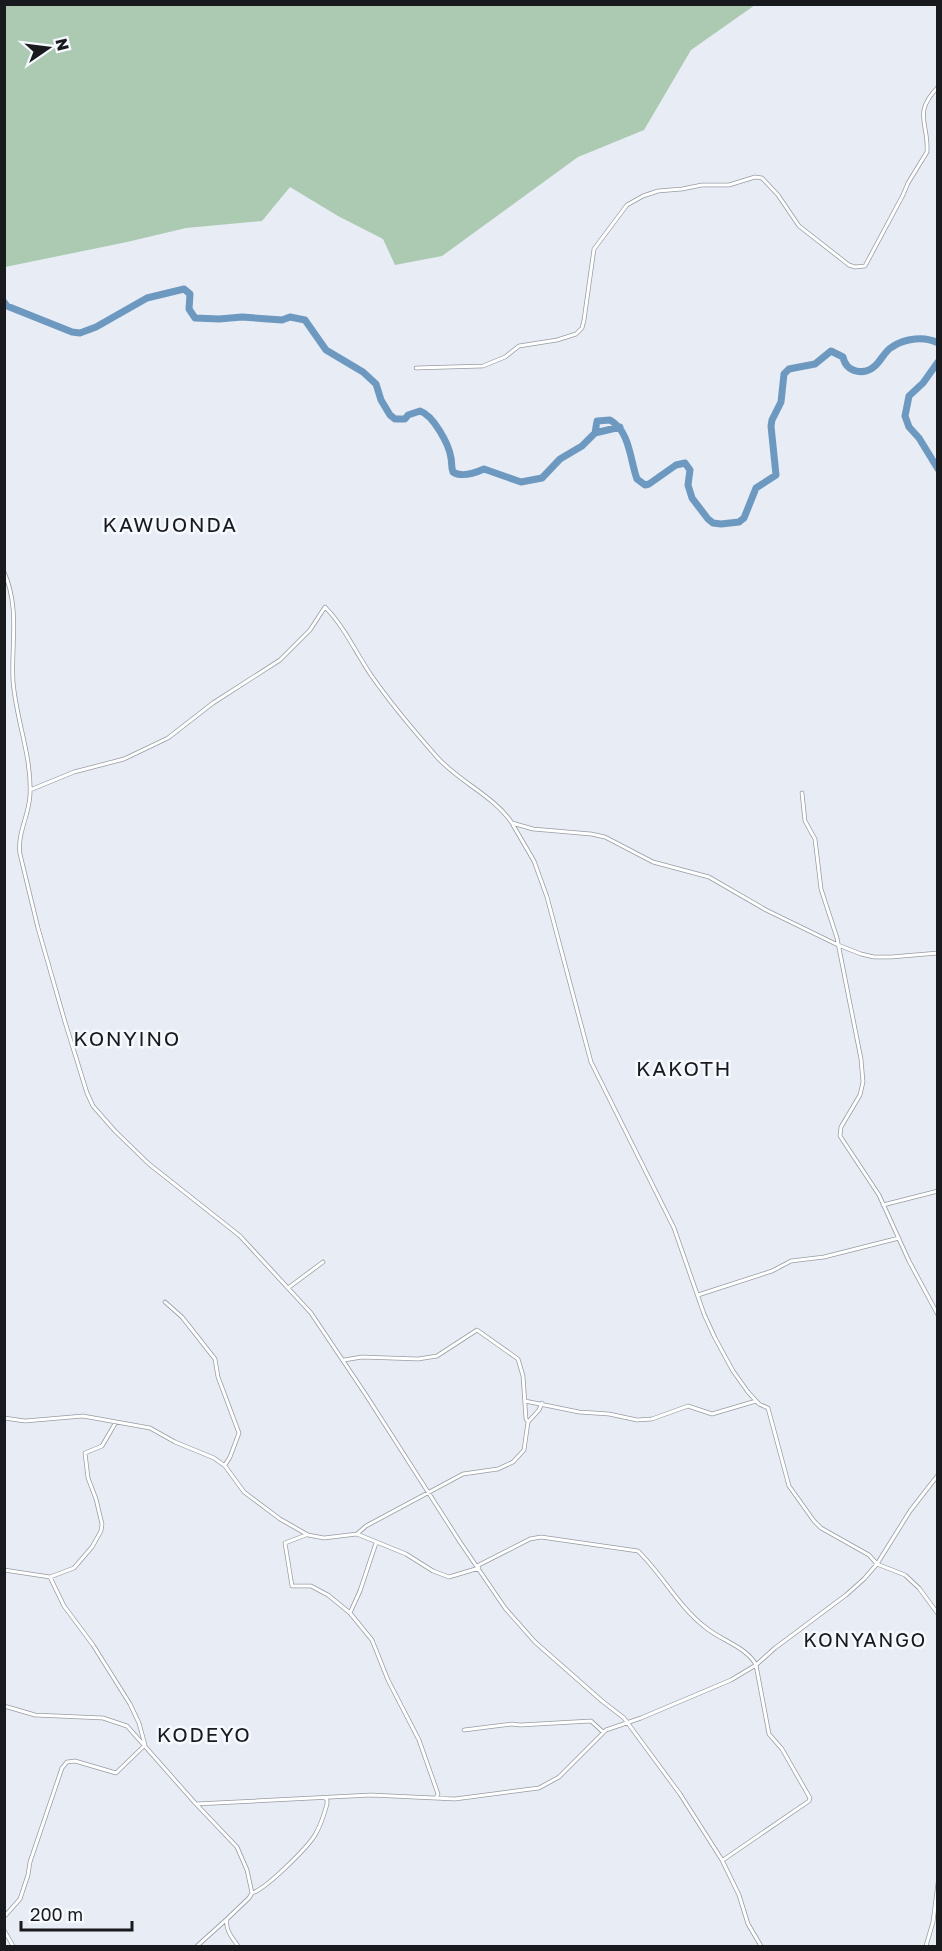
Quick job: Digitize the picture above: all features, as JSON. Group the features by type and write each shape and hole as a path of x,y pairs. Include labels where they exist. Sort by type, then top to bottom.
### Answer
{"street":[{"path":"416,368 483,366 505,357 519,346 557,340 579,332 584,320 586,295 596,245 627,205 658,191 702,185 729,185 755,177 762,178 778,195 799,226 849,265 865,266 908,183 927,152 922,117 929,97 938,87"},
{"path":"4,572 13,600 15,624 13,681 29,765 29,806 19,841 20,854 38,928 78,1065 91,1101 115,1131 149,1164 228,1225 311,1313 498,1598 535,1641 627,1723 680,1794 722,1860 739,1895 748,1924 761,1947"},
{"path":"30,790 74,772 124,759 168,738 213,703 280,660 310,630 325,607 385,694 451,772 484,795 508,816 534,861 547,897 591,1062 674,1228 704,1314 729,1363 756,1401 761,1406 767,1406 770,1411 792,1492 820,1528 858,1548 877,1564 905,1575 924,1593 938,1614"},
{"path":"802,793 805,821 815,839 821,889 838,945 861,1059 863,1082 857,1103 839,1132 845,1146 874,1187 938,1315"},
{"path":"512,823 533,830 605,837 653,862 709,877 766,910 838,945 874,957 938,953"},
{"path":"883,1205 938,1191"},
{"path":"698,1295 772,1270 791,1261 824,1257 899,1238"},
{"path":"288,1288 323,1263"},
{"path":"165,1302 182,1317 214,1359 218,1377 239,1433 225,1466"},
{"path":"343,1360 362,1357 418,1359 437,1356 477,1330 518,1359 523,1376 528,1422 524,1450 513,1462 498,1469 463,1474 366,1526 357,1534"},
{"path":"525,1401 579,1412 609,1414 637,1420 652,1419 688,1406 712,1413 756,1401"},
{"path":"528,1422 542,1403"},
{"path":"4,1418 25,1421 83,1416 150,1428 214,1458 225,1466 244,1492 262,1503 280,1519 308,1535 324,1538 357,1534 406,1554 433,1571 448,1577 478,1567 530,1539 540,1537 638,1551 692,1615 718,1637 751,1657 756,1665 769,1734 782,1749 810,1798 809,1801 722,1860"},
{"path":"4,1570 50,1577 74,1568 92,1547 101,1531 102,1524 88,1478 85,1453 102,1446 116,1422"},
{"path":"196,1804 324,1797 477,1797 539,1788 559,1777 603,1732 618,1724 627,1723 715,1688 756,1665 846,1595 877,1564 910,1511 938,1475"},
{"path":"308,1535 285,1544 292,1586 311,1586 318,1589 350,1613 372,1640 388,1680 419,1740 438,1794 436,1798"},
{"path":"350,1613 376,1543"},
{"path":"50,1577 64,1606 93,1645 130,1704 139,1722 145,1745"},
{"path":"4,1706 35,1714 103,1718 127,1726 237,1847 247,1870 252,1893"},
{"path":"464,1730 512,1724 591,1721 603,1732"},
{"path":"5,1914 20,1899 62,1767 67,1761 75,1761 116,1773 145,1745"},
{"path":"197,1947 252,1893 273,1879 313,1838 320,1826 327,1804 324,1797"},
{"path":"926,1947 933,1922 938,1883"},
{"path":"227,1919 227,1930 238,1947"},
{"path":"4,1930 12,1947"}],"green space":[{"path":"5,4 755,5 691,50 644,130 578,157 442,256 395,265 383,239 338,216 290,187 262,221 186,228 5,267"}],"waterway":[{"path":"4,302 7,306 72,332 80,333 96,327 147,298 184,289 190,294 189,309 195,318 242,317 282,320 290,317 305,320 326,350 363,372 376,384 381,400 395,419 405,419 408,415 420,411 430,418 444,438 450,452 453,472 457,474 468,474 484,469 521,482 542,478 560,459 582,446 595,433 597,421 610,420 622,431 637,479 645,485 649,484 676,465 685,463 690,470 688,485 692,498 708,519 713,523 721,524 739,522 744,518 756,488 776,475 771,426 781,402 784,374 789,369 815,364 831,351 843,357 848,367 862,372 876,365 885,353 897,344 921,339 938,343"},
{"path":"938,362 923,383 909,396 905,416 909,427 919,438 938,469"},
{"path":"595,433 620,427"}],"district":[{"name":"KAWUONDA","path":"170,525"},
{"name":"KONYINO","path":"127,1039"},
{"name":"KAKOTH","path":"684,1069"},
{"name":"KONYANGO","path":"865,1640"},
{"name":"KODEYO","path":"204,1735"}]}
